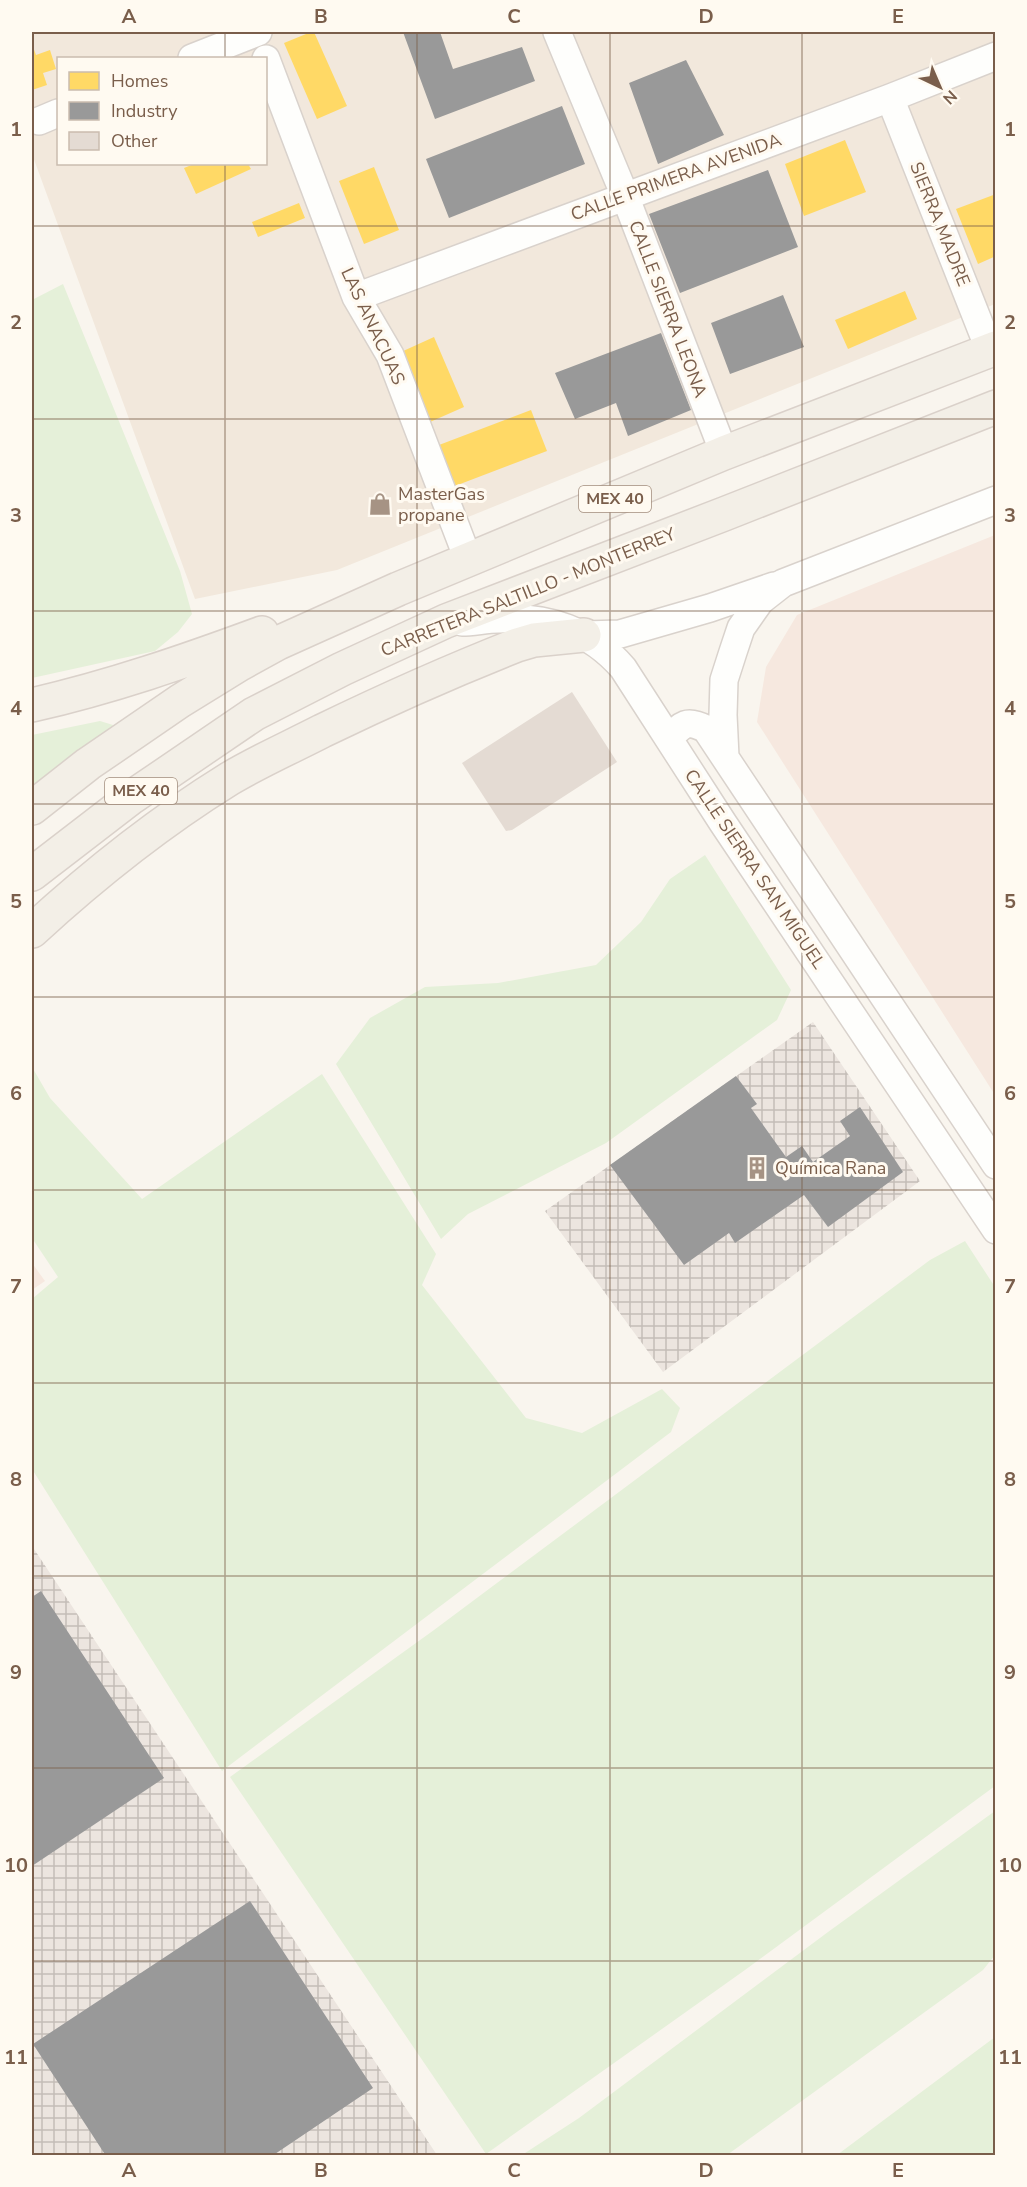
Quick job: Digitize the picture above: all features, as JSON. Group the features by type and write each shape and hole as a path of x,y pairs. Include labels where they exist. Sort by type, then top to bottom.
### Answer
{"main road":[{"name":"MEX 40","path":"32,808 88,764 180,701 278,643 468,559 724,453 993,349"},
{"name":"CARRETERA SALTILLO - MONTERREY","path":"32,874 132,796 254,714 342,669 446,621 996,407"},
{"path":"32,705 88,693 269,631 329,620"},
{"path":"75,892 129,848 247,768 387,700 516,645 534,640 584,635"},
{"path":"32,931 132,836 191,784 254,714"}],"street":[{"path":"194,57 256,32"},
{"name":"LAS ANACUAS","path":"256,32 264,57"},
{"name":"CALLE SIERRA LEONA","path":"557,32 625,196 724,453"},
{"name":"CALLE PRIMERA AVENIDA","path":"356,297 890,98 996,56"},
{"name":"LAS ANACUAS","path":"267,64 356,297 390,355 468,559"},
{"name":"SIERRA MADRE","path":"890,98 993,349"},
{"path":"584,635 620,634 710,609 996,500"},
{"path":"726,758 723,715 724,680 733,652 741,628 760,601 783,583"},
{"name":"CALLE SIERRA SAN MIGUEL","path":"446,621 526,618 556,624 584,635 604,648 623,668 735,841 996,1230"},
{"name":"CALLE SIERRA SAN MIGUEL","path":"669,740 679,728 687,723 706,729 996,1165"}],"shaded area":[{"path":"32,32 995,32 995,304 337,570 195,599 32,154"},
{"path":"995,535 995,1095 757,722 766,667 797,615"},
{"path":"813,1022 920,1181 663,1372 545,1211"},
{"path":"32,1263 45,1281 32,1290"},
{"path":"32,1546 437,2155 32,2155"}],"green space":[{"path":"63,284 180,571 192,614 178,632 155,651 32,678 32,300"},
{"path":"100,721 113,725 107,738 32,794 32,735"},
{"path":"705,855 791,990 777,1020 606,1143 468,1214 441,1239 336,1064 370,1018 425,987 498,983 596,965 641,922 670,879"},
{"path":"32,1067 50,1098 142,1199 322,1074 436,1254 422,1285 526,1418 582,1433 662,1389 680,1408 671,1432 222,1771 32,1469 32,1299 58,1277 32,1238"},
{"path":"965,1241 995,1287 995,1786 745,1970 486,2154 230,1777 434,1630 930,1260"},
{"path":"995,1811 995,1955 983,1970 727,2155 522,2155 579,2118 828,1932"},
{"path":"995,2037 995,2155 837,2155"}],"building: Homes":[{"path":"314,32 347,106 317,119 284,43"},
{"path":"32,44 36,55 50,50 56,69 43,73 47,85 32,90"},
{"path":"845,140 866,192 804,216 785,164"},
{"path":"192,165 249,165 251,169 196,194 184,168"},
{"path":"374,167 399,230 364,244 339,181"},
{"path":"996,194 996,256 978,264 956,209"},
{"path":"299,203 305,218 258,237 252,222"},
{"path":"905,291 917,319 848,349 835,320"},
{"path":"434,337 464,407 430,422 401,352"},
{"path":"531,410 547,451 455,486 439,445"}],"building: Industry":[{"path":"403,32 440,32 453,69 522,47 535,81 435,119"},
{"path":"686,60 724,135 658,164 629,83"},
{"path":"562,106 585,164 449,218 426,159"},
{"path":"768,170 798,247 680,293 649,214"},
{"path":"783,295 804,347 730,374 711,323"},
{"path":"661,333 691,410 628,436 616,403 575,419 555,373"},
{"name":"Química Rana","path":"736,1076 757,1104 751,1108 786,1157 802,1146 813,1162 850,1136 840,1121 860,1107 903,1172 828,1227 804,1195 735,1243 729,1233 684,1265 610,1165"},
{"path":"41,1591 164,1778 32,1866 32,1597"},
{"path":"250,1901 373,2088 272,2156 106,2156 33,2044"}],"building: Other":[{"path":"572,692 617,762 512,830 506,831 462,763"}],"place":[{"name":"MasterGas propane","path":"380,504"},
{"name":"Química Rana","path":"757,1168"}]}
